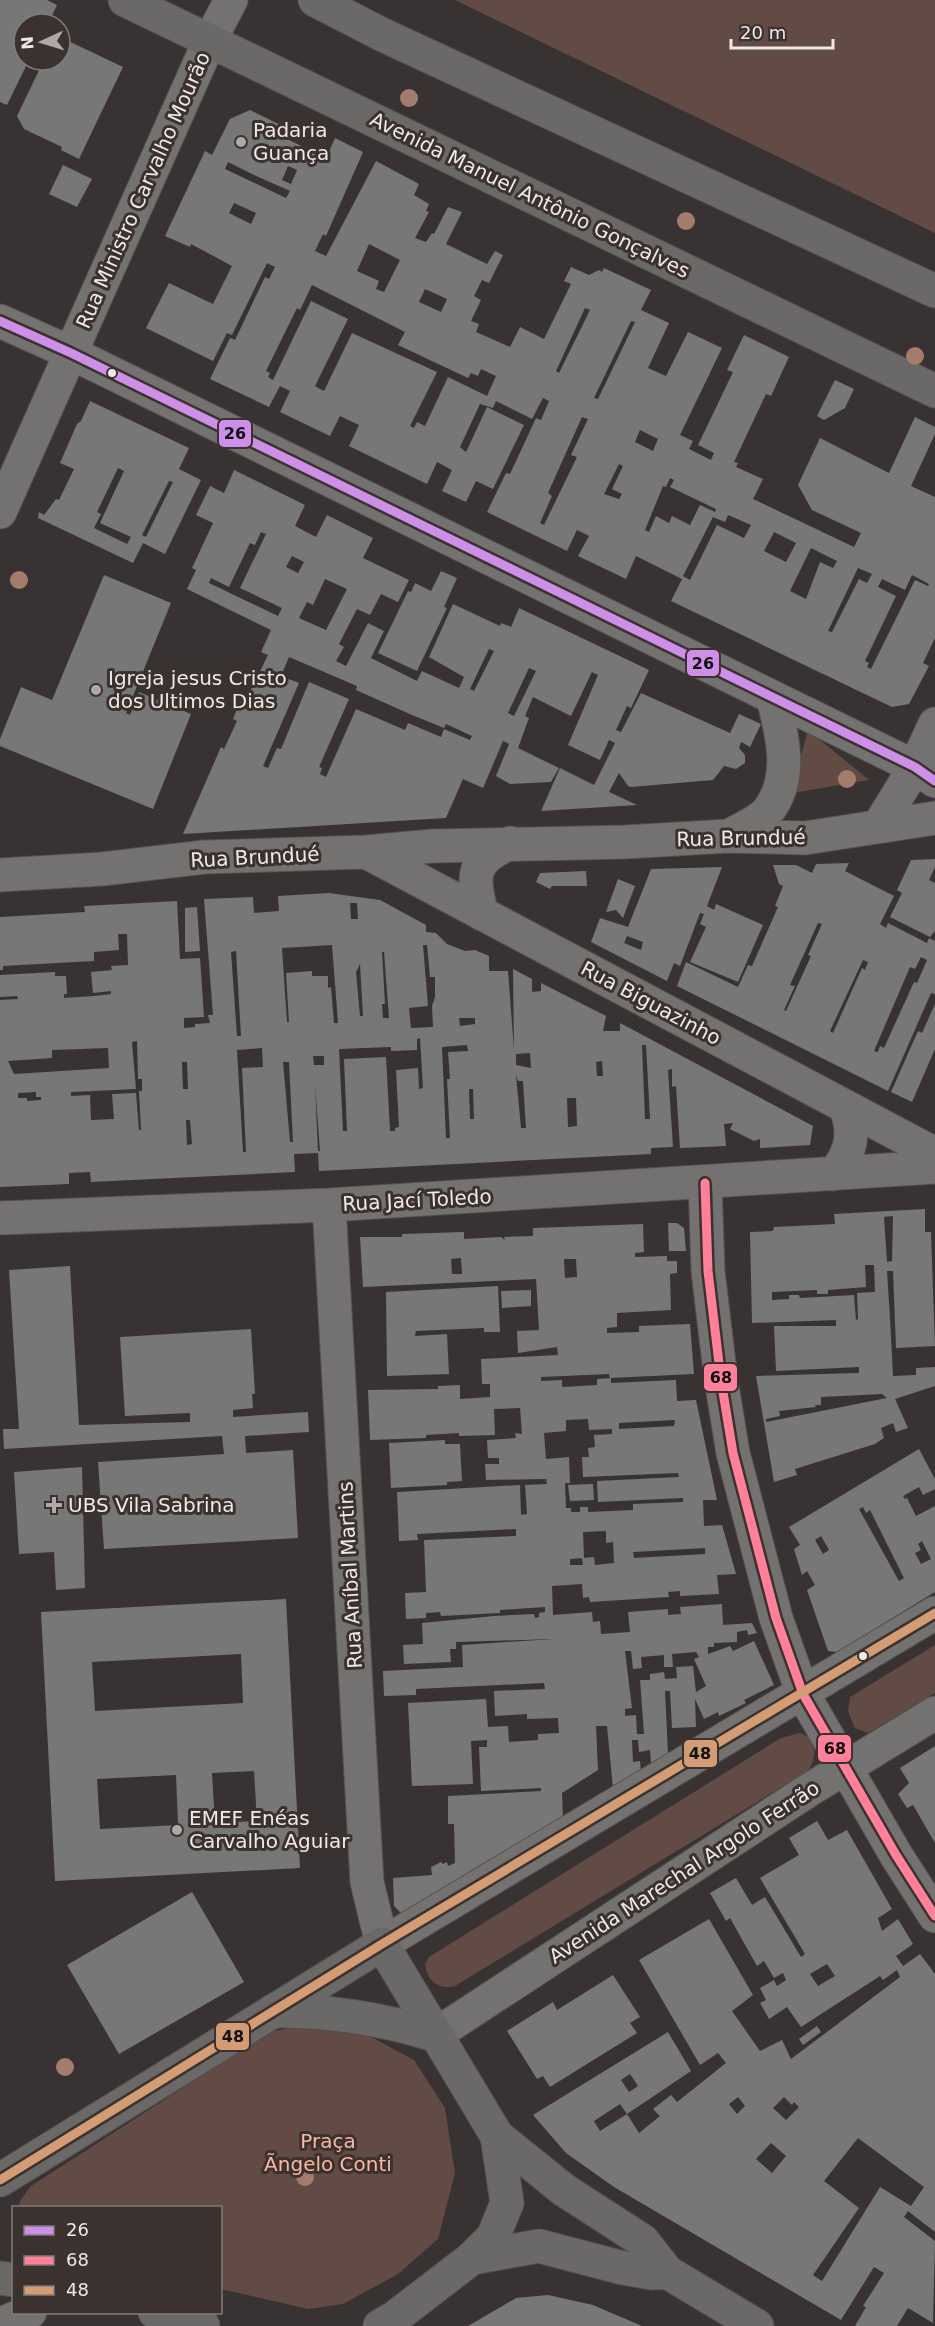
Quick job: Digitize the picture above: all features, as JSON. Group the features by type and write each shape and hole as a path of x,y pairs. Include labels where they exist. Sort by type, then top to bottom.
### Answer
{"main road":[{"name":"Avenida Manuel Antônio Gonçalves","path":"125,0 935,391"},
{"path":"315,0 935,291"},
{"path":"0,2180 382,1944 497,2136 564,2190 643,2241 667,2271 757,2326"},
{"path":"273,2011 308,2011 371,2018 435,2035"},
{"path":"380,2326 394,2318 472,2258 493,2236 507,2203 497,2136"},
{"path":"472,2258 539,2246 622,2268 652,2273 667,2271"},
{"path":"159,2314 203,2326"}],"street":[{"name":"Rua Ministro Carvalho Mourão","path":"0,512 209,42 231,0"},
{"path":"0,321 71,353 925,774"},
{"path":"729,836 768,812 779,791 784,743 773,698"},
{"path":"878,827 925,774 935,724"},
{"name":"Rua Brundué","path":"0,875 102,869 205,857 366,852 433,846 625,842 729,836 806,838 935,818"},
{"path":"482,914 475,879 479,863 490,853 510,843"},
{"name":"Rua Biguazinho","path":"366,852 935,1154"},
{"path":"834,1174 845,1161 849,1150 852,1132 846,1107"},
{"name":"Rua Jací Toledo","path":"0,1218 329,1205 935,1167"},
{"path":"705,1183 708,1271 721,1380 733,1453 776,1618 803,1694 935,1916"},
{"name":"Rua Aníbal Martins","path":"329,1205 367,1882 382,1944"},
{"path":"382,1944 935,1613"},
{"name":"Avenida Marechal Argolo Ferrão","path":"435,2035 845,1767 935,1713"},
{"path":"0,2324 27,2314"}],"green space":[{"path":"455,0 935,0 935,233"},
{"path":"808,730 869,780 775,796 797,771"},
{"path":"935,1645 935,1693 868,1733 855,1728 848,1711 850,1697"},
{"path":"800,1733 813,1744 814,1755 808,1771 455,1986 443,1987 434,1983 428,1975 425,1964 429,1957 781,1738"},
{"name":"Praça Ãngelo Conti","path":"308,2025 362,2032 414,2060 445,2108 455,2173 438,2239 398,2274 343,2304 308,2309 222,2289 222,2206 19,2206 20,2201 31,2186 269,2032"}],"building":[{"path":"0,0 47,0 57,5 54,12 12,12 12,72 23,72 7,105 0,102"},
{"path":"72,43 123,67 79,159 61,150 62,147 24,129 17,116 38,72 72,72"},
{"path":"250,110 291,130 287,139 326,158 335,138 363,152 326,236 323,234 315,251 326,256 376,161 419,184 414,195 429,204 426,211 429,212 415,238 426,242 432,233 434,234 448,207 462,212 446,244 487,264 495,251 503,255 489,283 482,280 474,296 481,300 471,321 479,324 476,332 510,347 520,327 544,339 571,284 564,281 571,267 589,275 599,270 602,272 604,268 651,290 641,310 669,323 648,368 666,376 688,332 722,348 680,435 693,441 689,449 711,460 714,453 698,445 733,372 727,370 744,335 789,357 771,396 766,394 734,462 738,463 736,467 763,479 753,499 854,547 861,533 812,510 798,485 820,438 889,473 915,417 935,427 935,434 911,486 935,497 935,638 923,663 929,666 909,704 892,707 671,601 682,579 636,556 626,579 578,556 589,536 577,530 567,551 487,512 506,473 510,474 536,418 541,420 549,401 543,398 532,419 496,401 493,408 480,404 460,447 466,452 487,407 524,425 493,489 476,481 466,502 442,491 452,470 437,462 427,484 349,446 359,425 340,416 330,436 280,412 290,391 280,386 269,407 210,379 230,338 235,340 265,277 269,279 275,267 267,263 232,335 227,333 213,361 146,328 169,283 213,304 232,266 191,244 190,247 165,236 205,151 212,155 230,119","holes":["228,162 290,191 286,198 225,169","288,166 297,170 291,184 282,180","234,203 256,213 251,224 229,213","369,244 400,260 384,292 376,289 379,281 357,271","312,285 405,332 398,345 468,378 471,373 478,376 481,369 496,376 487,396 448,377 425,426 417,422 414,428 410,426 437,372 352,333 324,391 320,389 315,386 348,319 311,301 273,380 268,377 270,373 266,371 297,308 300,310","425,289 447,299 441,312 419,302","585,308 590,310 559,373 556,371","631,321 635,322 598,399 594,398","582,417 588,419 571,455 577,457 544,525 540,523 552,496 548,493","640,430 658,439 653,451 635,442","619,464 623,466 612,489 622,494 619,499 604,494","670,478 674,480 670,487 716,509 715,512 700,505 690,525 672,516 669,523 656,516 649,532 645,530 663,486 666,487","728,515 751,525 744,538 717,525 690,580 683,576 713,517 725,522","774,532 796,543 786,562 764,551","811,548 837,561 833,568 820,562 806,599 790,591","858,568 872,574 867,583 859,579 832,632 828,631","912,575 929,584 928,586 915,580 871,669 867,667 869,663 865,661 896,596 878,587 882,579 905,590"]},
{"path":"63,165 92,179 77,207 49,194"},
{"path":"835,380 854,389 845,408 824,420 817,416"},
{"path":"90,401 189,448 179,469 201,480 165,554 143,543 133,563 38,518 39,512 44,515 56,499 59,500 74,469 60,463 77,424 81,421","holes":["118,468 124,471 100,523 131,537 127,544 94,528 101,514 97,512","169,481 173,482 146,537 142,535"]},
{"path":"234,470 305,505 295,526 316,537 327,515 373,538 363,558 409,580 398,602 381,594 370,615 357,609 339,644 344,647 336,661 346,666 368,623 384,631 371,658 417,681 422,671 459,688 464,677 429,657 453,604 500,626 501,623 511,627 519,608 649,670 631,708 627,706 616,730 621,732 641,693 730,733 739,714 761,724 750,747 741,742 739,748 745,755 745,763 736,769 724,766 713,780 631,787 619,773 609,792 637,805 541,811 560,768 594,785 615,743 609,740 600,760 568,745 598,675 592,672 571,716 533,697 525,716 529,718 518,748 559,768 551,782 510,784 496,776 509,744 503,741 483,788 463,779 446,818 183,834 221,747 224,749 237,721 233,719 240,702 244,704 268,655 261,652 271,630 187,589 196,570 192,568 213,523 196,515 210,486 224,493","holes":["261,532 266,534 240,588 282,608 278,616 209,583 211,578 229,587 250,543 255,545","292,556 304,562 298,573 286,567","325,579 347,589 326,630 299,618 307,602 313,605","489,649 494,651 474,691 470,689","289,657 357,686 356,690 412,715 444,728 446,724 472,736 470,740 444,729 441,737 408,723 405,730 356,709 326,777 320,774 322,768 319,767 349,699 309,682 281,749 277,748 268,768 263,766 299,683 281,676","529,668 536,671 514,716 508,713"]},
{"path":"441,571 457,578 444,607 447,608 417,671 378,653 408,591 411,592 415,583 431,591"},
{"name":"Igreja jesus Cristo dos Ultimos Dias","path":"104,575 171,603 126,713 130,715 139,692 191,714 153,809 0,746 0,739 21,687 52,700"},
{"path":"935,859 935,867 929,880 935,883 935,931 930,937 890,917 902,893 897,890 911,860"},
{"path":"849,863 845,871 894,896 880,924 886,928 888,923 927,943 929,938 935,941 935,994 931,993 888,1091 677,986 686,962 738,987 748,965 752,966 778,907 775,906 783,886 779,884 773,865 796,865 812,873 816,864","holes":["818,923 822,924 808,955 811,956 786,1011 784,1010 795,986 790,985","921,957 927,960 917,983 914,982 884,1048 880,1046 878,1052 874,1051 910,967 915,969","863,960 868,962 865,970 862,968 833,1033 830,1031"]},
{"path":"722,867 707,906 714,910 716,904 763,925 738,982 690,962 706,927 700,924 704,914 700,913 680,966 674,963 667,981 591,942 600,918 628,927 651,869","holes":["627,936 643,942 641,950 624,943"]},
{"path":"586,871 587,886 552,886 550,889 536,882 540,873"},
{"path":"618,879 635,886 623,918 616,910 606,912"},
{"path":"329,893 380,900 426,925 426,932 436,933 447,944 465,951 475,950 489,956 489,971 508,971 514,1050 513,969 532,979 532,992 541,991 541,983 606,1016 603,1031 620,1031 620,1023 813,1126 810,1145 760,1148 760,1139 754,1141 730,1129 733,1123 724,1124 726,1146 680,1148 676,1086 672,1087 672,1069 668,1070 673,1147 651,1148 651,1154 319,1171 318,1153 294,1154 295,1172 91,1182 90,1172 69,1173 69,1184 0,1187 0,1000 18,999 17,996 0,997 0,975 55,972 55,976 66,976 67,994 64,994 64,998 94,996 111,994 111,991 93,993 91,972 112,970 111,966 128,965 127,934 118,934 119,950 94,952 94,961 3,966 3,970 0,970 0,917 85,912 84,906 177,901 180,959 200,958 204,1017 184,1018 184,1028 195,1027 195,1024 210,1023 208,1015 213,1015 204,899 253,897 254,913 279,911 278,896","holes":["350,903 357,903 358,919 351,919","332,945 338,1023 334,1023 328,976 312,976 312,971 286,973 289,1022 287,1022 282,948","423,945 427,945 430,977 435,977 435,997 432,1006 433,1027 411,1028 409,1008 428,1006","236,951 241,1036 237,1036 231,952","382,952 384,952 389,1018 383,1018 382,1004 385,1004","360,964 363,1016 360,1016 356,972","459,1018 475,1018 475,1024 460,1026","420,1038 423,1088 419,1089 418,1068 396,1070 399,1127 395,1128 395,1131 390,1131 386,1057 344,1059 347,1131 343,1131 339,1049 391,1047 391,1051 417,1050 417,1039","137,1041 138,1079 142,1079 142,1091 139,1091 141,1130 139,1130 136,1093 112,1094 114,1119 91,1120 90,1095 71,1096 71,1092 136,1089 132,1042","467,1045 468,1051 448,1052 450,1079 447,1079 450,1138 446,1138 442,1047","642,1045 646,1045 650,1119 645,1119","108,1048 109,1068 14,1074 8,1061 52,1058 52,1050","262,1048 263,1067 242,1068 246,1152 243,1152 237,1050","530,1053 531,1068 516,1065 516,1054","313,1056 324,1056 324,1065 314,1065","602,1061 603,1076 597,1076 596,1062","182,1062 187,1062 188,1089 183,1089","283,1062 289,1062 293,1142 290,1142","516,1075 518,1081 523,1081 526,1128 521,1128","315,1084 320,1151 318,1151","469,1089 473,1089 474,1119 470,1119","36,1092 36,1097 41,1097 41,1100 27,1101 27,1098 18,1098 18,1093","567,1098 576,1098 577,1126 568,1127","186,1120 190,1120 192,1144 187,1145"]},
{"path":"197,907 200,951 185,952 185,908"},
{"path":"935,1004 935,1049 912,1102 891,1092 918,1031 922,1033"},
{"path":"925,1209 925,1232 931,1232 935,1346 896,1348 893,1271 887,1271 893,1376 916,1375 916,1368 935,1367 935,1386 895,1399 908,1428 896,1432 893,1423 881,1428 884,1438 875,1444 795,1469 797,1475 774,1482 756,1376 859,1373 859,1367 776,1371 774,1326 836,1326 836,1320 752,1323 750,1232 773,1231 774,1227 835,1224 834,1214","holes":["893,1216 892,1261 887,1262 884,1217","865,1265 874,1265 875,1292 857,1293 858,1319 856,1320 854,1295 800,1298 799,1295 789,1295 789,1299 772,1300 772,1292 817,1290 817,1294 828,1294 828,1290 866,1287","882,1394 887,1398 766,1422 766,1419 780,1416 779,1411 821,1405 821,1397"]},
{"path":"668,1223 677,1223 684,1228 686,1251 669,1251"},
{"path":"643,1224 644,1252 635,1253 635,1257 667,1256 667,1261 677,1261 677,1273 670,1274 671,1310 617,1313 617,1327 607,1328 607,1333 639,1332 639,1326 690,1324 694,1374 610,1378 609,1374 541,1377 541,1381 562,1380 562,1387 597,1385 597,1379 611,1378 611,1383 676,1380 677,1401 696,1400 717,1500 703,1500 704,1526 722,1525 736,1574 717,1575 719,1594 680,1596 680,1591 668,1592 669,1597 590,1602 589,1597 583,1598 582,1584 552,1586 553,1615 592,1612 593,1622 600,1621 601,1634 630,1632 628,1612 668,1609 668,1615 681,1614 680,1607 722,1604 723,1625 752,1623 757,1633 748,1635 747,1630 737,1632 737,1642 714,1643 714,1647 708,1647 708,1654 730,1646 733,1651 754,1641 774,1685 744,1700 746,1703 719,1716 718,1712 704,1719 695,1699 696,1727 672,1728 670,1691 665,1691 668,1754 651,1764 650,1750 639,1752 638,1740 632,1740 633,1762 640,1761 641,1771 613,1788 607,1726 596,1726 598,1770 562,1793 563,1819 401,1913 394,1906 393,1878 432,1875 431,1867 441,1862 443,1864 447,1862 448,1866 455,1863 454,1824 448,1824 448,1796 541,1791 541,1788 481,1791 479,1747 487,1747 487,1740 471,1741 473,1784 412,1786 408,1703 486,1699 488,1727 508,1726 509,1742 538,1740 538,1734 559,1733 558,1718 527,1719 527,1714 495,1716 494,1691 545,1689 544,1683 416,1689 416,1695 384,1696 383,1671 463,1667 462,1645 554,1639 456,1642 456,1649 450,1649 451,1662 404,1664 403,1645 423,1644 422,1623 534,1614 535,1618 539,1617 539,1613 545,1612 545,1607 500,1610 500,1613 441,1616 440,1612 426,1613 426,1618 406,1619 405,1593 426,1592 424,1540 516,1536 516,1529 417,1534 418,1540 399,1541 397,1492 520,1485 521,1515 527,1514 525,1485 547,1484 546,1479 486,1480 485,1464 499,1464 499,1458 488,1458 487,1440 516,1438 515,1433 522,1434 520,1408 494,1409 495,1435 459,1436 459,1433 426,1435 426,1438 370,1440 368,1390 438,1389 438,1386 460,1385 460,1399 490,1397 490,1384 482,1384 481,1359 558,1355 557,1347 518,1353 517,1331 539,1330 536,1279 363,1287 360,1237 402,1237 402,1234 464,1232 464,1239 501,1237 505,1240 504,1237 533,1236 533,1228","holes":["461,1258 462,1274 452,1274 451,1259","564,1259 576,1259 577,1277 565,1278","588,1419 589,1430 612,1429 612,1434 594,1435 595,1447 588,1448 589,1457 582,1457 583,1477 678,1473 679,1477 597,1481 598,1502 683,1498 683,1502 633,1504 633,1510 588,1512 588,1507 580,1507 580,1512 571,1512 571,1508 566,1508 565,1483 570,1483 569,1457 546,1459 544,1433 566,1431 566,1420","675,1420 674,1426 619,1429 619,1423","606,1531 606,1543 613,1542 614,1563 595,1565 594,1557 584,1558 583,1532","705,1548 705,1554 634,1558 633,1552","582,1558 583,1565 570,1565 570,1559","625,1651 631,1651 633,1669 642,1668 641,1657 664,1655 664,1667 673,1667 672,1654 696,1652 699,1657 694,1659 706,1686 696,1692 693,1666 676,1667 677,1678 665,1679 664,1672 650,1674 650,1680 640,1680 644,1734 637,1734 636,1715 625,1716 625,1709 632,1708"]},
{"path":"70,1266 79,1425 190,1422 190,1413 125,1416 120,1337 251,1329 255,1394 252,1394 253,1408 233,1410 233,1417 308,1412 309,1432 245,1436 246,1453 293,1450 298,1538 104,1549 98,1462 224,1454 222,1436 4,1449 3,1429 19,1429 9,1270"},
{"path":"498,1286 500,1332 484,1332 484,1328 416,1331 415,1336 447,1334 449,1374 387,1376 386,1292"},
{"path":"531,1290 531,1306 502,1308 501,1291"},
{"path":"445,1440 445,1444 460,1444 462,1481 447,1482 447,1485 391,1488 389,1443"},
{"path":"919,1449 935,1479 935,1489 923,1495 919,1487 903,1496 907,1498 916,1516 935,1506 935,1592 837,1652 828,1651 807,1590 815,1585 807,1571 802,1575 794,1549 800,1545 789,1527","holes":["863,1507 866,1513 870,1510 904,1578 899,1581 859,1509","821,1536 829,1550 823,1554 815,1540","922,1541 931,1559 921,1564 915,1553 921,1550 918,1544"]},
{"path":"82,1467 85,1588 56,1590 54,1552 19,1554 14,1472"},
{"path":"593,1484 594,1500 570,1501 568,1485"},
{"path":"286,1599 300,1868 55,1881 41,1612","holes":["241,1654 243,1703 95,1711 92,1662","254,1771 257,1821 215,1823 212,1773","176,1775 178,1825 100,1829 97,1779"]},
{"path":"935,1746 935,1843 913,1805 907,1808 898,1794 909,1783 900,1768"},
{"path":"817,1821 828,1840 847,1830 892,1909 878,1918 882,1931 898,1919 913,1944 896,1956 903,1966 920,1954 935,1974 935,2232 908,2211 904,2217 935,2241 933,2323 908,2308 897,2326 855,2326 866,2307 863,2306 884,2273 874,2267 841,2320 614,2187 566,2153 533,2115 668,2032 691,2071 627,2114 639,2133 660,2116 653,2109 671,2095 677,2102 726,2063 718,2053 700,2065 639,1960 709,1919 753,1995 732,2011 760,2051 782,2040 791,2059 900,1977 897,1970 883,1980 880,1976 801,2027 787,2007 769,2019 760,2003 766,2000 760,1988 774,1980 777,1986 786,1980 783,1973 774,1978 764,1961 757,1966 730,1918 726,1921 710,1893 736,1878 752,1905 765,1897 801,1957 805,1954 760,1878 799,1855 789,1838","holes":["827,1964 835,1976 818,1986 810,1974","630,2074 638,2086 629,2092 621,2080","738,2097 745,2106 737,2114 729,2104","784,2097 792,2105 794,2102 799,2107 786,2120 773,2108","620,2104 627,2114 600,2131 594,2121","858,2138 924,2187 911,2206 880,2187 822,2281 813,2275 859,2208 824,2181","771,2143 786,2156 772,2173 756,2159"]},
{"path":"192,1892 244,1982 119,2054 67,1965"},
{"path":"613,1975 640,2017 630,2023 637,2033 550,2087 543,2076 537,2079 507,2031 553,2002 557,2010"},
{"path":"817,2026 821,2032 803,2045 799,2039"},
{"path":"548,2295 593,2305 642,2326 468,2326 516,2298"}],"transit line":[{"name":"26","path":"0,321 71,353 915,767 935,781"},
{"name":"68","path":"705,1183 708,1271 721,1380 733,1453 776,1618 803,1694 896,1855 935,1916"},
{"name":"48","path":"0,2180 382,1944 935,1613"}],"place":[{"name":"Padaria Guança","path":"241,142"},
{"name":"Igreja jesus Cristo dos Ultimos Dias","path":"96,690"},
{"name":"UBS Vila Sabrina","path":"54,1505"},
{"name":"EMEF Enéas Carvalho Aguiar","path":"177,1830"}]}
